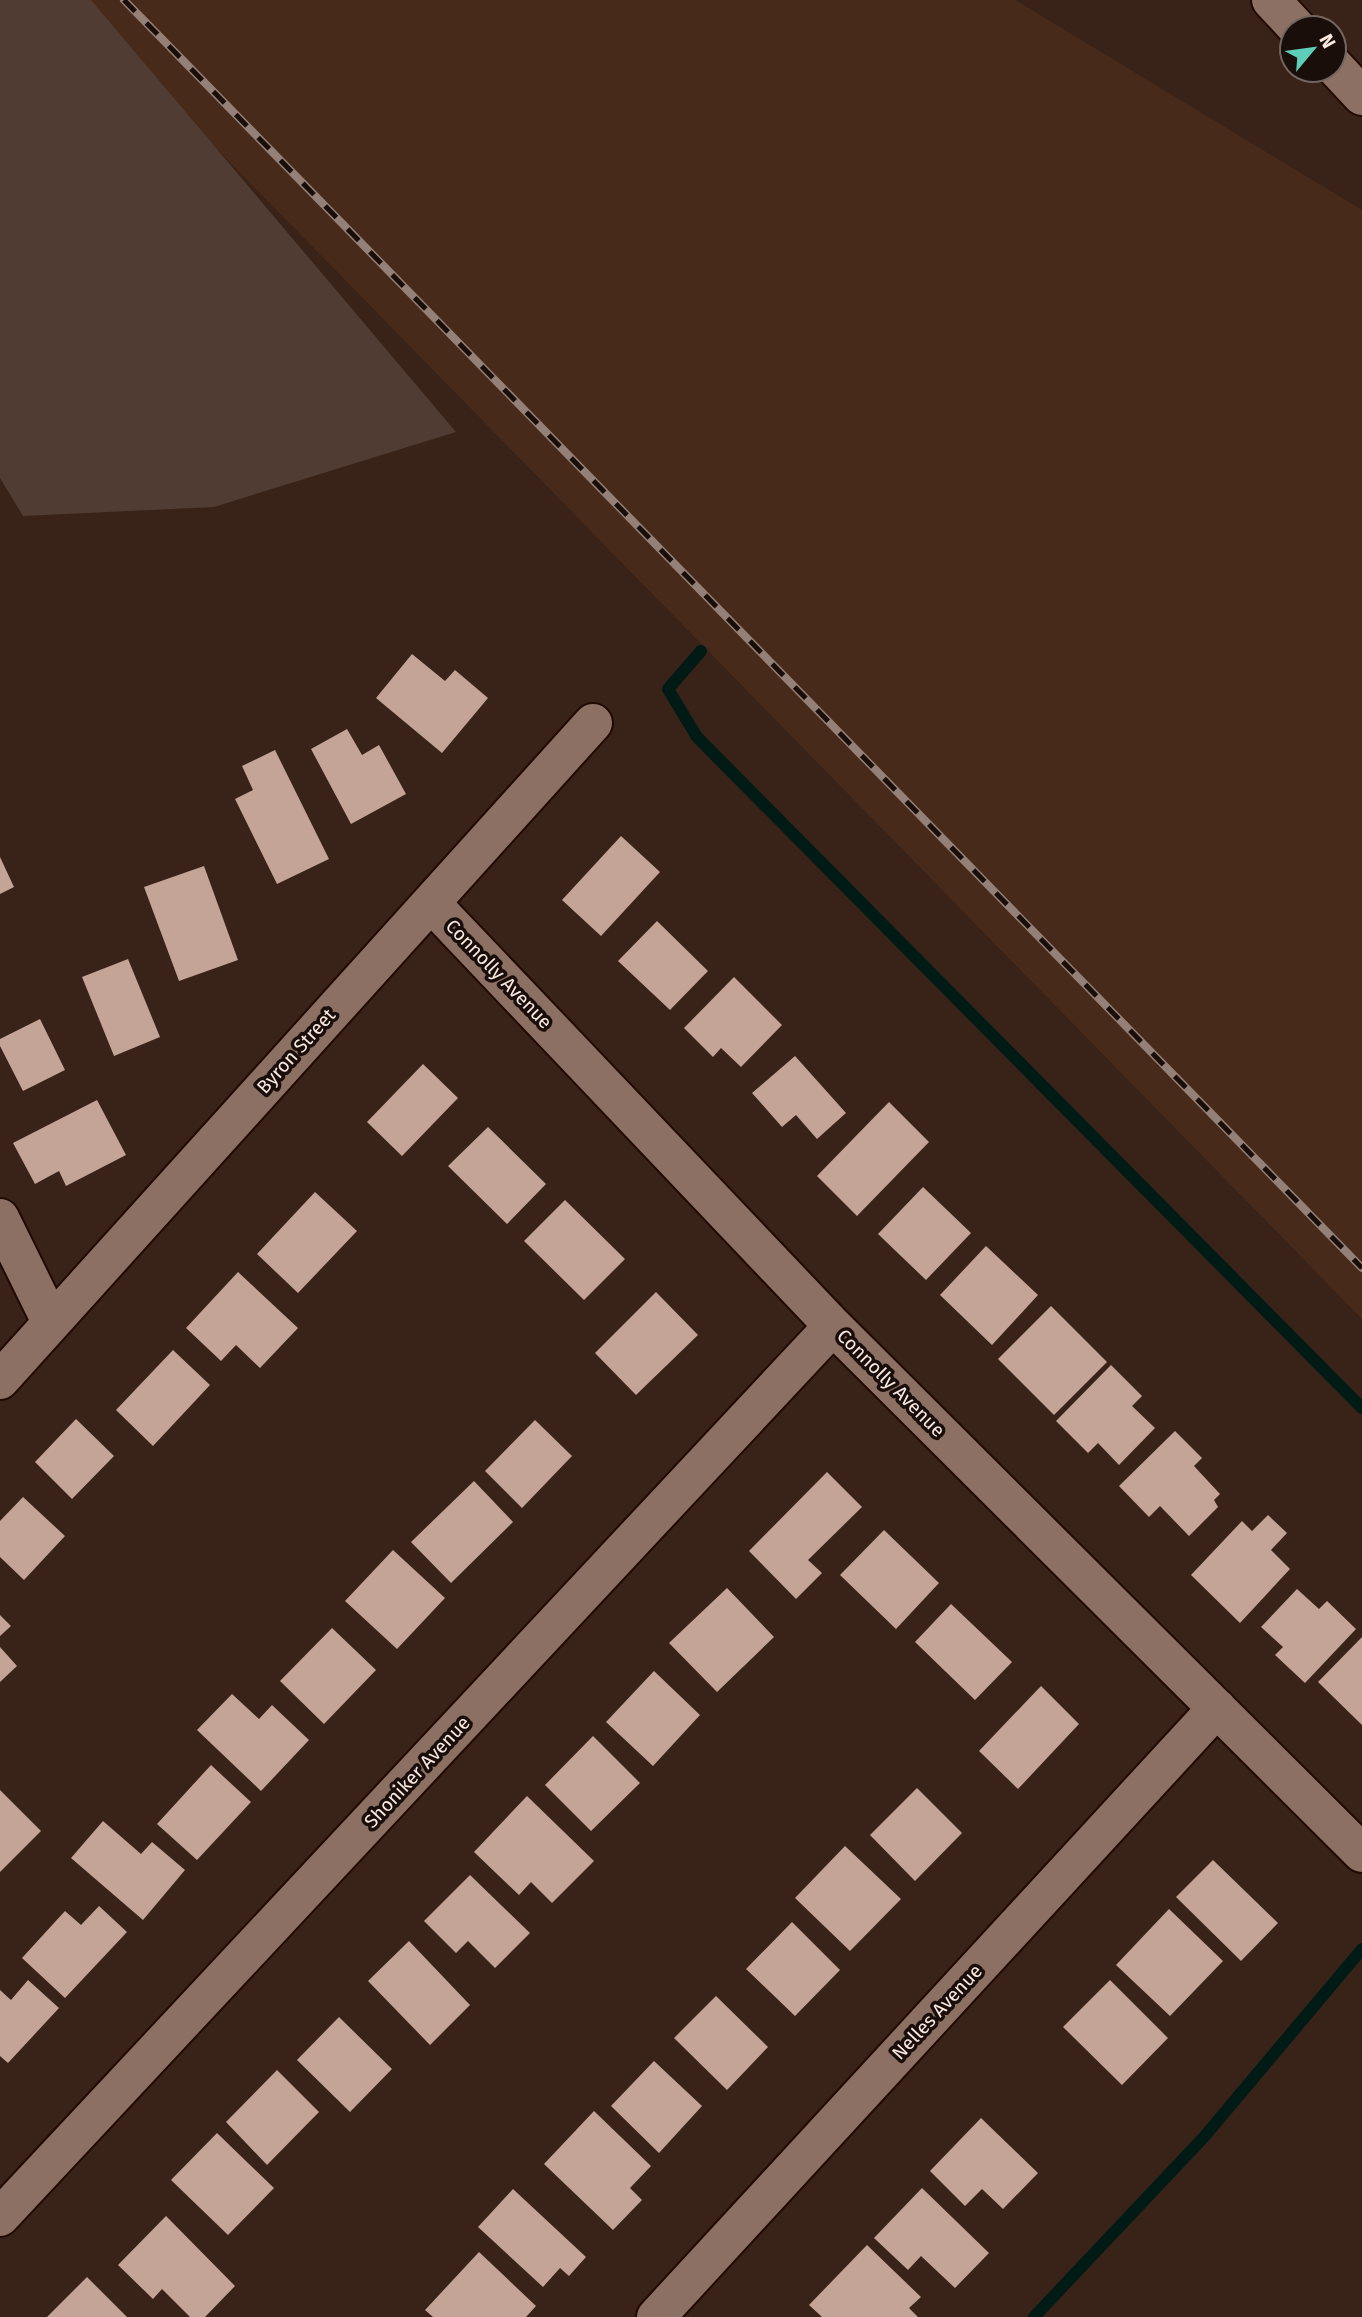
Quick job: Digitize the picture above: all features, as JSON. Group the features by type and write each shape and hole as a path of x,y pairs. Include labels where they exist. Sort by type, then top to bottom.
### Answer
{"street":[{"path":"1271,0 1284,14"},
{"path":"1348,81 1362,96"},
{"name":"Byron Street","path":"0,1380 593,723"},
{"name":"Connolly Avenue","path":"431,903 833,1326 1362,1853"},
{"path":"0,1218 51,1322"},
{"name":"Shoniker Avenue","path":"0,2217 833,1326"},
{"name":"Nelles Avenue","path":"656,2317 1217,1708"}],"shaded area":[{"path":"0,0 91,0 456,432 214,507 23,516 0,478"},
{"path":"71,0 1015,0 1362,210 1362,1319"}],"building":[{"path":"412,654 445,681 455,670 488,698 442,753 376,698"},
{"path":"347,729 362,755 379,745 406,794 351,824 311,749"},
{"path":"275,750 329,859 277,884 235,799 253,790 242,766"},
{"path":"621,836 660,872 601,936 562,900"},
{"path":"0,857 14,887 0,894"},
{"path":"204,866 238,960 179,981 144,887"},
{"path":"657,921 708,971 670,1010 618,961"},
{"path":"128,959 160,1037 114,1056 82,977"},
{"path":"734,977 782,1025 741,1067 721,1048 713,1057 684,1028"},
{"path":"40,1019 65,1070 23,1091 0,1046 0,1039"},
{"path":"795,1056 846,1113 817,1139 796,1115 782,1127 752,1093"},
{"path":"423,1064 458,1098 402,1156 367,1122"},
{"path":"97,1100 126,1155 66,1186 59,1171 35,1184 13,1143"},
{"path":"889,1102 929,1142 857,1216 817,1176"},
{"path":"488,1127 546,1184 507,1224 448,1166"},
{"path":"923,1187 971,1233 926,1280 878,1234"},
{"path":"315,1192 357,1231 298,1293 257,1254"},
{"path":"565,1200 625,1259 584,1300 524,1241"},
{"path":"986,1246 1038,1295 992,1345 940,1295"},
{"path":"238,1272 298,1328 260,1368 236,1345 221,1361 186,1328"},
{"path":"656,1292 698,1335 636,1395 595,1353"},
{"path":"1051,1306 1107,1362 1054,1415 998,1359"},
{"path":"173,1350 210,1385 153,1446 116,1410"},
{"path":"1111,1365 1142,1396 1132,1406 1155,1428 1119,1465 1098,1443 1088,1453 1056,1421"},
{"path":"76,1419 114,1456 72,1499 35,1462"},
{"path":"535,1420 572,1456 522,1508 485,1471"},
{"path":"1175,1431 1202,1458 1194,1466 1220,1494 1214,1500 1218,1507 1189,1536 1160,1506 1149,1517 1119,1486"},
{"path":"827,1472 862,1507 808,1560 822,1573 796,1599 749,1551"},
{"path":"474,1481 513,1522 451,1583 411,1542"},
{"path":"23,1497 65,1536 24,1580 0,1557 0,1521"},
{"path":"1268,1515 1287,1533 1271,1550 1290,1569 1240,1623 1191,1575 1242,1521 1252,1531"},
{"path":"884,1530 939,1583 896,1629 840,1575"},
{"path":"393,1550 445,1598 397,1649 345,1601"},
{"path":"727,1588 774,1637 717,1692 669,1643"},
{"path":"1297,1589 1319,1609 1327,1601 1356,1629 1305,1683 1275,1655 1283,1647 1261,1627"},
{"path":"951,1604 1012,1662 975,1700 915,1642"},
{"path":"0,1615 11,1626 0,1636"},
{"path":"332,1628 376,1670 324,1724 280,1681"},
{"path":"1362,1637 1362,1725 1318,1682"},
{"path":"0,1647 17,1666 0,1682"},
{"path":"654,1671 700,1715 653,1766 606,1722"},
{"path":"1041,1686 1079,1724 1018,1789 979,1751"},
{"path":"232,1694 259,1719 272,1705 309,1740 261,1791 197,1730"},
{"path":"593,1736 640,1783 591,1831 545,1785"},
{"path":"211,1765 251,1802 197,1860 157,1824"},
{"path":"917,1788 962,1833 915,1881 870,1835"},
{"path":"0,1790 41,1831 0,1872"},
{"path":"527,1796 594,1861 552,1903 531,1882 519,1895 474,1852"},
{"path":"103,1821 141,1854 152,1842 185,1870 143,1920 71,1858"},
{"path":"845,1846 901,1899 850,1951 795,1898"},
{"path":"1213,1860 1278,1923 1241,1961 1176,1897"},
{"path":"470,1875 530,1933 495,1968 468,1941 456,1953 424,1921"},
{"path":"99,1906 127,1932 65,1998 22,1958 65,1911 81,1925"},
{"path":"1169,1909 1223,1961 1170,2016 1116,1965"},
{"path":"792,1922 840,1970 795,2016 746,1969"},
{"path":"409,1941 470,2005 430,2045 368,1981"},
{"path":"28,1980 59,2008 8,2063 0,2056 0,1990 11,2000"},
{"path":"1110,1980 1168,2038 1122,2085 1063,2027"},
{"path":"716,1996 768,2047 727,2090 674,2038"},
{"path":"339,2017 392,2069 350,2112 297,2060"},
{"path":"654,2061 702,2106 659,2153 611,2106"},
{"path":"277,2070 319,2112 267,2165 226,2122"},
{"path":"594,2111 651,2166 630,2188 642,2200 613,2230 544,2164"},
{"path":"981,2118 1038,2173 1003,2209 982,2189 965,2206 930,2171"},
{"path":"217,2133 274,2188 228,2235 171,2180"},
{"path":"922,2188 989,2253 955,2288 921,2256 908,2270 874,2238"},
{"path":"513,2189 586,2257 569,2276 560,2268 543,2287 478,2227"},
{"path":"166,2216 235,2286 205,2317 190,2317 162,2289 153,2299 118,2265"},
{"path":"867,2245 921,2297 909,2308 918,2317 822,2317 809,2305"},
{"path":"479,2252 536,2306 526,2317 433,2317 425,2310"},
{"path":"87,2277 127,2317 47,2317"}],"waterway":[{"path":"701,651 668,689 697,737 1362,1408"},
{"path":"1034,2317 1204,2137 1362,1949"}],"railway":[{"path":"124,0 1362,1268"}]}
